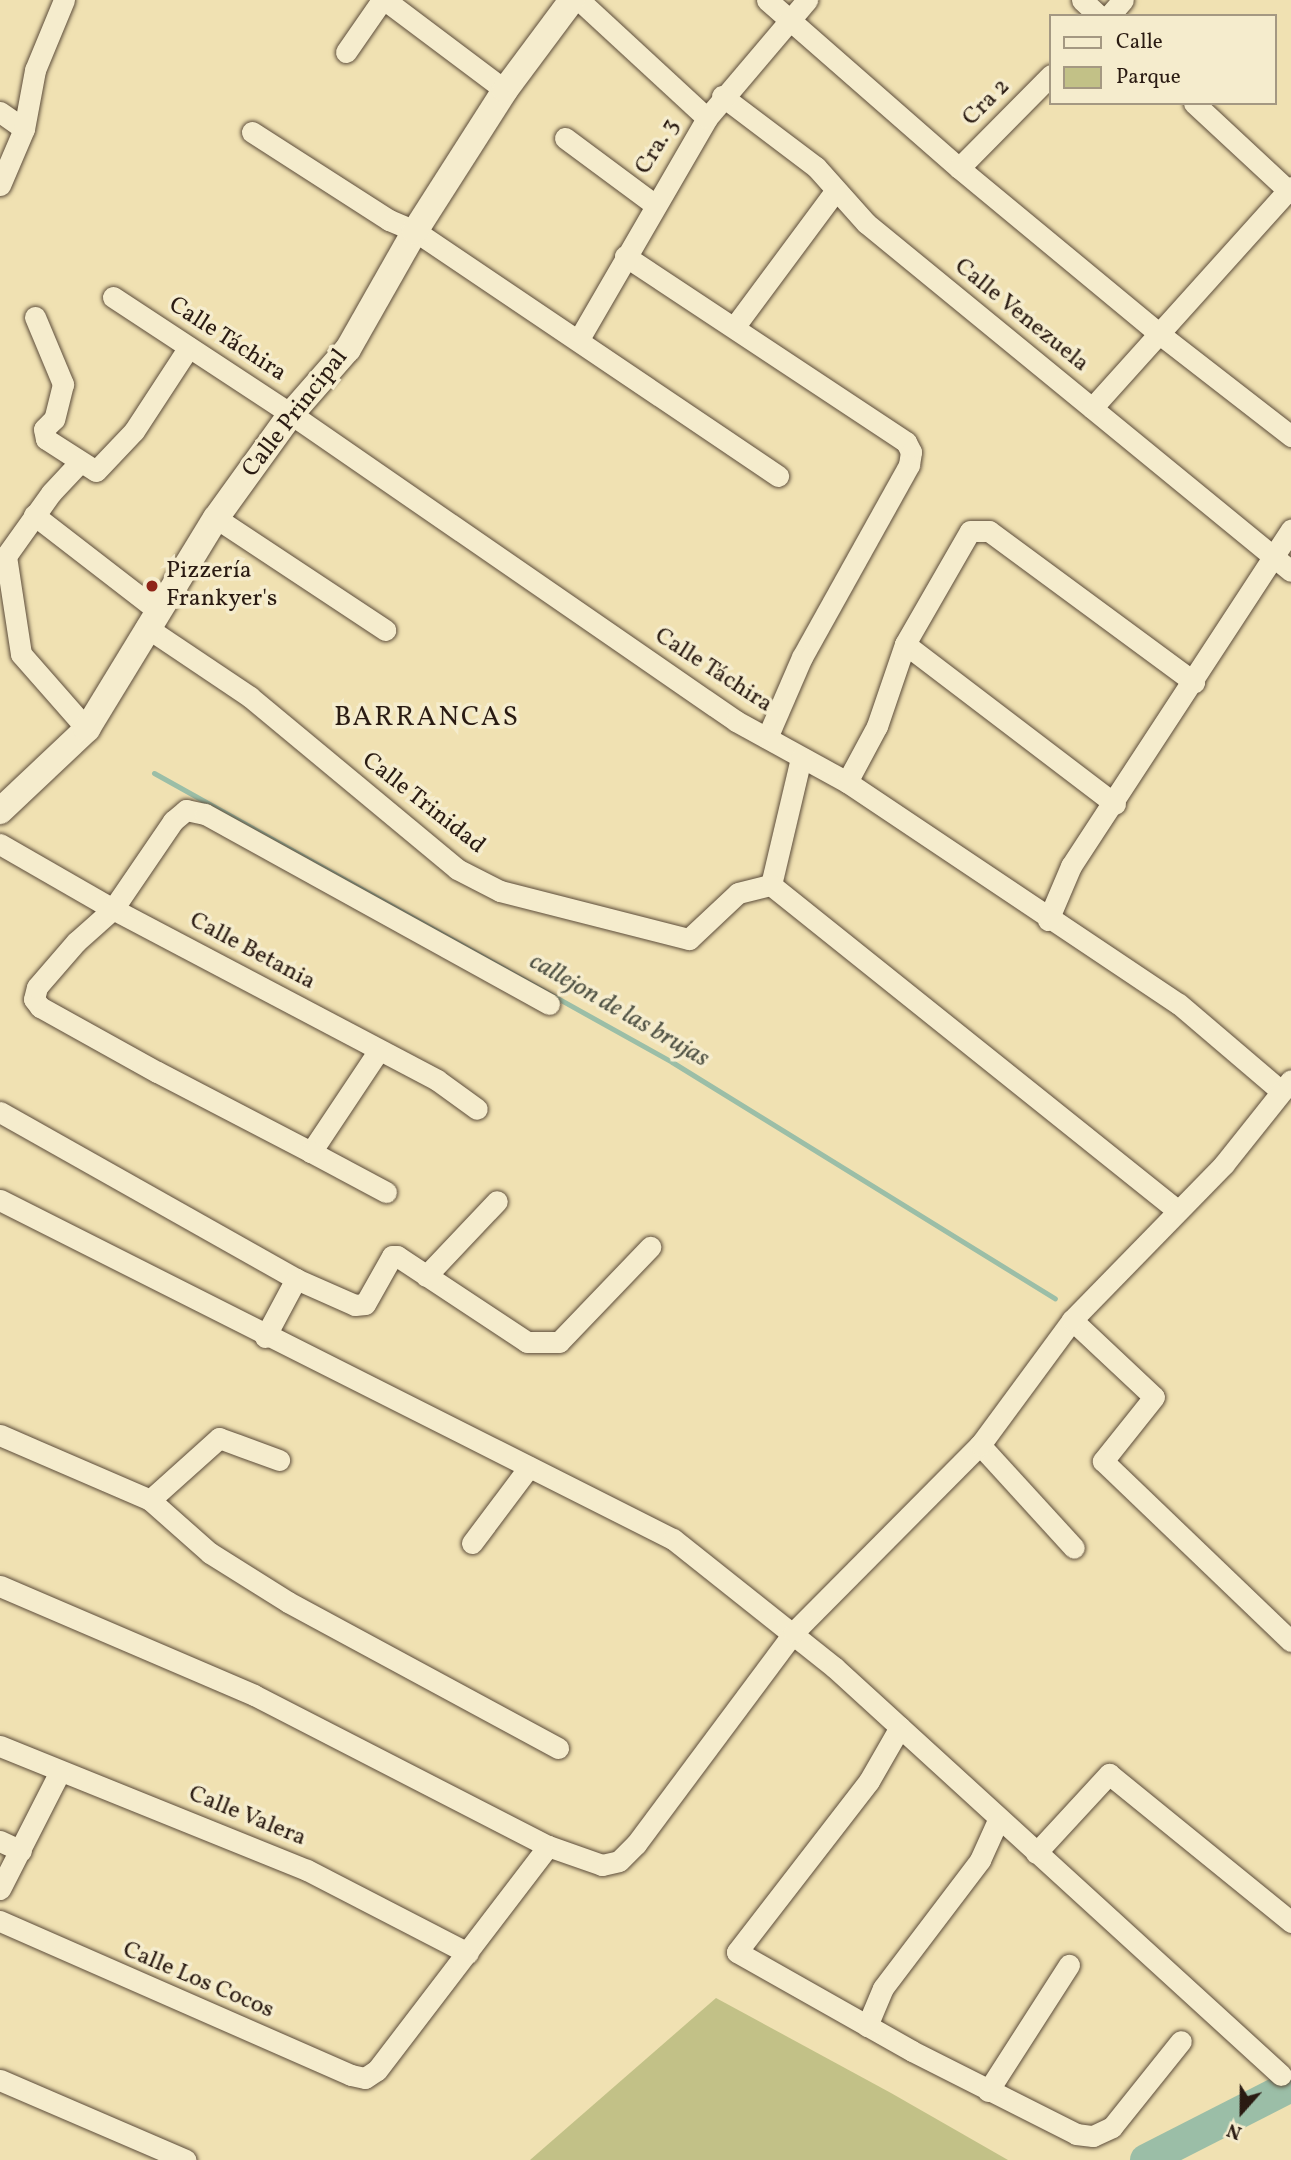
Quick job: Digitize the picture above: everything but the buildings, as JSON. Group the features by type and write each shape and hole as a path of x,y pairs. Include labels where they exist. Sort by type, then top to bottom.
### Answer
{"street":[{"path":"0,185 24,129 36,69 64,0"},
{"path":"346,52 384,0 505,90"},
{"name":"Calle Principal","path":"0,811 87,729 152,618 216,518 291,414 348,349 415,231 505,90 572,0"},
{"path":"579,0 708,118"},
{"path":"767,0 959,168 1157,332 1291,436"},
{"name":"Cra. 3","path":"579,339 654,204 722,96 807,0"},
{"path":"1082,0 1097,14"},
{"path":"1111,14 1123,0"},
{"name":"Cra 2","path":"959,168 1050,76"},
{"name":"Calle Venezuela","path":"722,96 816,167 866,223 1291,571"},
{"path":"1092,408 1157,332 1290,190 1196,105"},
{"path":"0,111 24,129"},
{"path":"252,132 378,214 415,231 778,475"},
{"path":"565,138 654,204"},
{"path":"735,326 836,190"},
{"path":"625,256 735,326 906,442 911,452 909,465 802,657 767,737"},
{"name":"Calle Táchira","path":"113,297 291,414 724,713 846,782 1048,920 1179,1004 1286,1086"},
{"path":"35,317 63,384 54,419 44,429 46,439 96,471 134,431 189,347"},
{"path":"80,462 34,515 6,556 21,654 87,729"},
{"path":"34,515 152,618"},
{"path":"216,518 385,630"},
{"path":"1048,920 1071,866 1115,804 1291,530"},
{"path":"846,782 877,726 905,644 970,531 989,531 1194,682"},
{"name":"Calle Trinidad","path":"152,618 457,869 500,891 689,939 737,893 771,885"},
{"path":"905,644 1115,804"},
{"path":"801,758 771,885 1177,1210"},
{"path":"386,1192 40,1007 34,999 37,987 76,942 113,909 173,821 186,810 205,814 549,1004"},
{"name":"Calle Betania","path":"0,844 113,909 437,1080 477,1109"},
{"path":"311,1152 379,1050"},
{"path":"0,1586 254,1695 548,1846 602,1865 619,1861 794,1632 980,1445 1072,1320 1224,1164 1286,1086"},
{"path":"0,1112 296,1279 361,1306 394,1255 527,1342 545,1345 559,1342 650,1247"},
{"path":"0,1200 265,1337 673,1539 794,1632 1281,2074"},
{"path":"426,1276 497,1201"},
{"path":"265,1337 296,1279"},
{"path":"1072,1320 1154,1397 1103,1461 1291,1642"},
{"path":"0,1435 150,1500 210,1553 288,1602 558,1748"},
{"path":"150,1500 219,1438 279,1460"},
{"path":"980,1445 1074,1548"},
{"path":"472,1543 529,1467"},
{"path":"900,1727 869,1781 737,1952 988,2091 1076,2134 1093,2136 1112,2127 1181,2041"},
{"name":"Calle Valera","path":"0,1746 59,1773 307,1870 468,1953"},
{"path":"0,1889 59,1773"},
{"path":"1036,1853 1108,1773 1291,1922"},
{"path":"867,2026 883,1988 980,1860 999,1818"},
{"path":"0,1841 21,1851"},
{"path":"468,1953 548,1846"},
{"name":"Calle Los Cocos","path":"0,1921 351,2075 365,2078 377,2070 468,1953"},
{"path":"988,2091 1069,1965"},
{"path":"0,2080 186,2160"}],"green space":[{"path":"716,1998 891,2093 1008,2160 530,2160"}],"waterway":[{"name":"callejon de las brujas","path":"154,773 672,1062 1055,1299"},
{"path":"1146,2160 1291,2086"}],"place":[{"name":"Pizzería Frankyer's","path":"152,586"}],"district":[{"name":"BARRANCAS","path":"427,718"}]}
